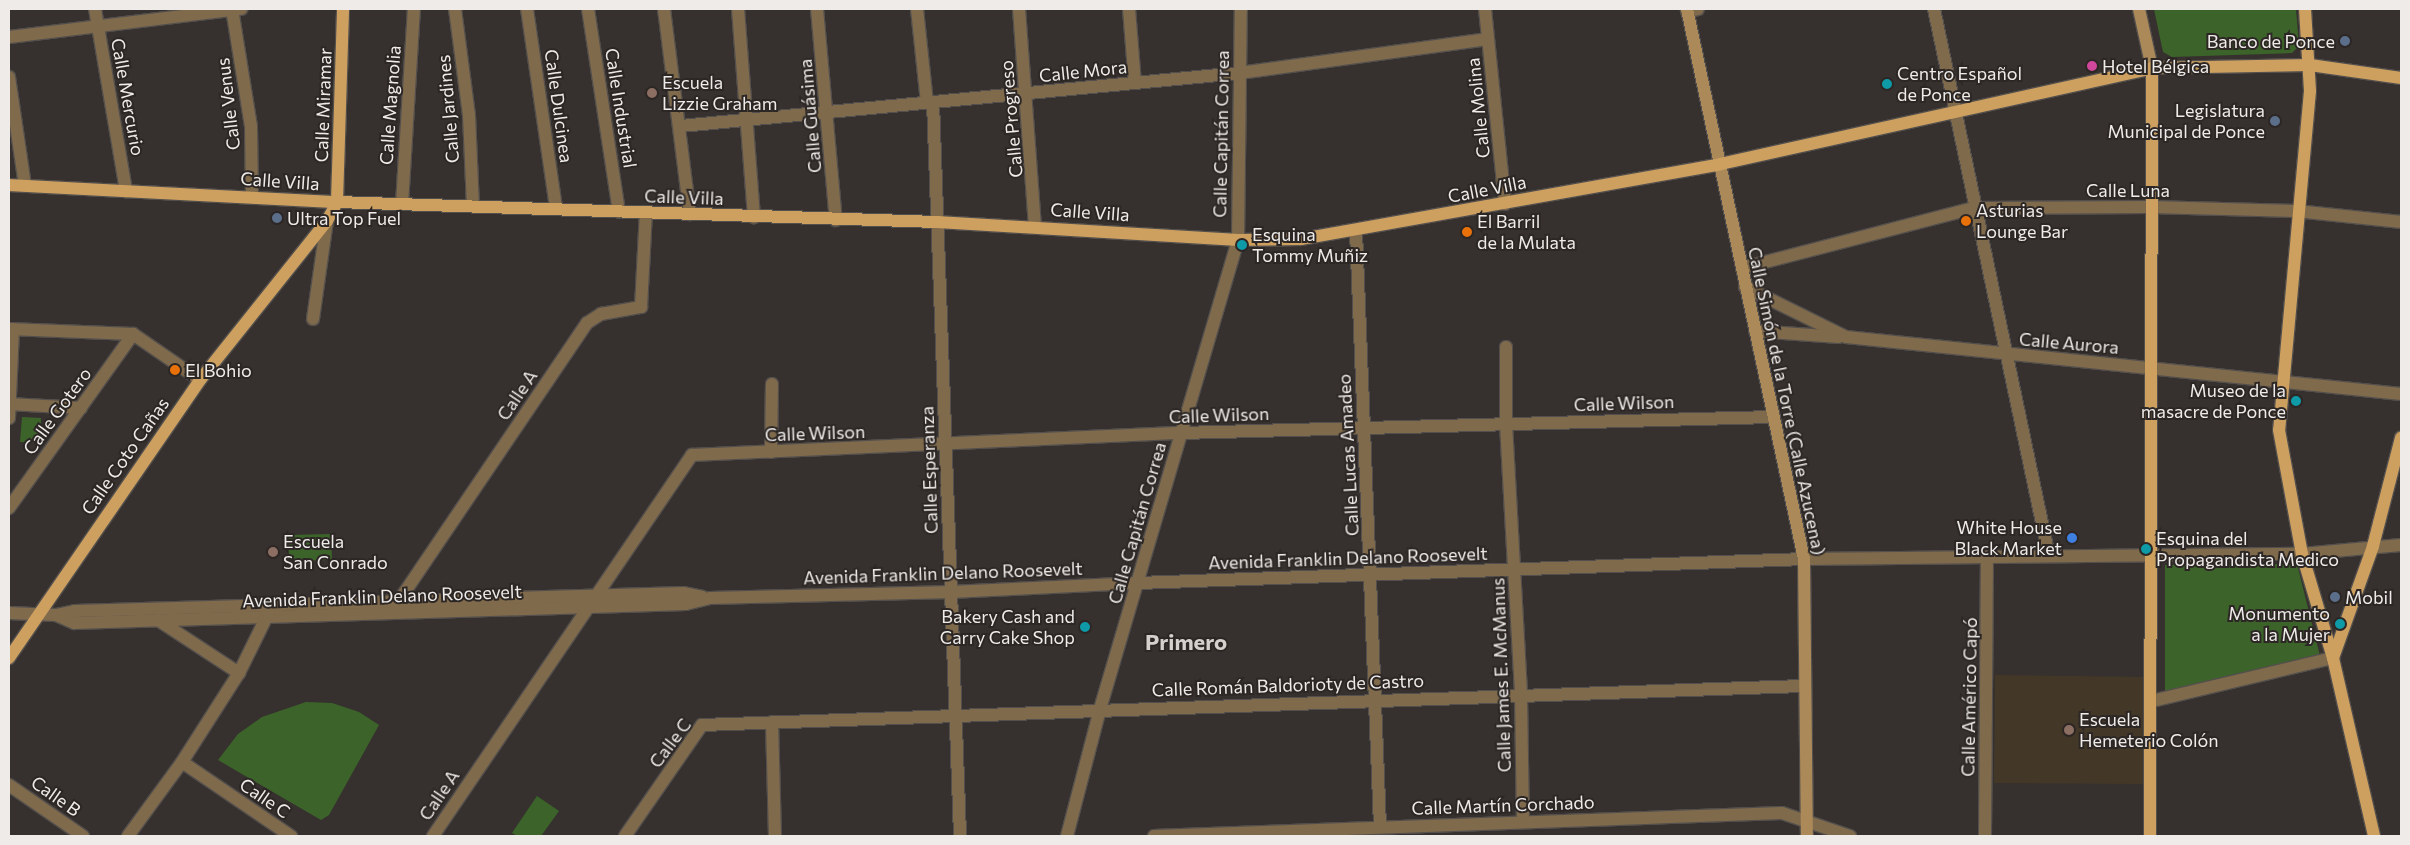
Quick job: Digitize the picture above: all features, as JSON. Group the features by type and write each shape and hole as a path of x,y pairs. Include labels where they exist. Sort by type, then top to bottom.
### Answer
{"main road":[{"name":"Calle Miramar","path":"337,202 343,9"},
{"path":"2305,9 2310,65 2281,383 2279,430 2302,554 2332,658 2374,836"},
{"name":"Calle Villa","path":"9,185 252,196 337,202 1036,226 1238,240 1301,239 1356,232 1720,164 2152,68 2310,65 2401,78"},
{"path":"2150,836 2152,556 2149,368 2152,68"},
{"name":"Calle Coto Cañas","path":"9,658 37,614 200,380 327,222 337,202"},
{"path":"2332,658 2373,546 2401,438"}],"street":[{"name":"Calle Mercurio","path":"96,9 126,191"},
{"name":"Calle Venus","path":"232,9 251,126 252,196"},
{"path":"9,37 98,24 240,9"},
{"name":"Calle Magnolia","path":"402,204 414,9"},
{"name":"Calle Jardines","path":"455,9 469,115 473,206"},
{"name":"Calle Dulcinea","path":"527,9 556,209"},
{"name":"Calle Industrial","path":"588,9 619,212"},
{"path":"664,9 681,126 690,214"},
{"path":"738,9 754,216"},
{"name":"Calle Guásima","path":"817,9 828,113 836,220"},
{"name":"Calle Esperanza","path":"917,9 930,102 937,222 960,836"},
{"name":"Calle Progreso","path":"1019,9 1036,226"},
{"path":"1129,9 1135,83"},
{"name":"Calle Capitán Correa","path":"1067,836 1100,708 1238,240 1241,9"},
{"name":"Calle Molina","path":"1484,9 1505,204"},
{"name":"Calle Simón de la Torre (Calle Azucena)","path":"1691,9 1720,164 1804,559 1807,836"},
{"path":"1934,9 1974,208 2008,355 2049,556"},
{"path":"2139,9 2152,68"},
{"name":"Calle Mora","path":"681,126 1240,73 1488,39"},
{"path":"9,78 25,186"},
{"name":"Calle Luna","path":"1742,268 1974,208 2151,207 2296,211 2401,222"},
{"name":"Calle A","path":"391,613 586,324 601,314 641,307 646,213"},
{"path":"313,319 327,222"},
{"name":"Calle Lucas Amadeo","path":"1356,232 1380,827"},
{"name":"Calle Aurora","path":"1746,287 1846,337 2401,394"},
{"path":"9,418 11,329 133,334 200,380"},
{"path":"1755,331 1846,337"},
{"name":"Calle Gotero","path":"9,508 133,334"},
{"name":"Calle James E. McManus","path":"1506,347 1506,424 1521,695 1523,827"},
{"path":"771,452 772,384"},
{"path":"9,404 81,408"},
{"name":"Calle Wilson","path":"677,476 692,455 946,446 1181,433 1774,417"},
{"name":"Calle A","path":"433,836 677,476"},
{"name":"Avenida Franklin Delano Roosevelt","path":"9,613 56,615 75,611 391,613 592,601 684,593 710,598 952,592 1138,583 1804,559 2302,554 2373,546 2401,545"},
{"name":"Calle Américo Capó","path":"1985,836 1987,557"},
{"name":"Avenida Franklin Delano Roosevelt","path":"56,615 74,623 158,620 398,601 592,601"},
{"path":"128,836 182,762 238,673 269,611"},
{"path":"158,620 238,673"},
{"path":"2152,701 2332,658"},
{"name":"Calle Román Baldorioty de Castro","path":"772,722 955,716 1100,708 1805,686"},
{"path":"772,722 775,836"},
{"name":"Calle C","path":"625,836 702,725 772,722"},
{"name":"Calle C","path":"182,762 291,836"},
{"name":"Calle B","path":"9,785 83,836"},
{"name":"Calle Martín Corchado","path":"1154,836 1380,827 1523,827 1782,813 1850,836"}],"shaded area":[{"name":"Escuela Hemeterio Colón","path":"1995,675 2143,677 2144,784 1994,783"}],"green space":[{"path":"2154,9 2296,9 2299,46 2292,53 2172,57 2163,52"},
{"path":"22,417 41,418 40,443 20,442"},
{"path":"331,534 332,560 289,561 288,535"},
{"path":"2297,564 2320,656 2165,692 2165,565"},
{"path":"306,702 332,703 359,712 379,725 329,815 321,820 218,760 238,734 262,717"},
{"path":"537,796 559,811 541,836 517,836 512,833"}],"place":[{"name":"Banco de Ponce","path":"2345,41"},
{"name":"Hotel Bélgica","path":"2092,66"},
{"name":"Centro Español de Ponce","path":"1887,84"},
{"name":"Escuela Lizzie Graham","path":"652,93"},
{"name":"Legislatura Municipal de Ponce","path":"2275,121"},
{"name":"Ultra Top Fuel","path":"277,218"},
{"name":"Asturias Lounge Bar","path":"1966,221"},
{"name":"El Barril de la Mulata","path":"1467,232"},
{"name":"Esquina Tommy Muñiz","path":"1242,245"},
{"name":"El Bohio","path":"175,370"},
{"name":"Museo de la masacre de Ponce","path":"2296,401"},
{"name":"White House Black Market","path":"2072,538"},
{"name":"Esquina del Propagandista Medico","path":"2146,549"},
{"name":"Escuela San Conrado","path":"273,552"},
{"name":"Mobil","path":"2335,597"},
{"name":"Monumento a la Mujer","path":"2340,624"},
{"name":"Bakery Cash and Carry Cake Shop","path":"1085,627"},
{"name":"Escuela Hemeterio Colón","path":"2069,730"}],"district":[{"name":"Primero","path":"1186,642"}]}
